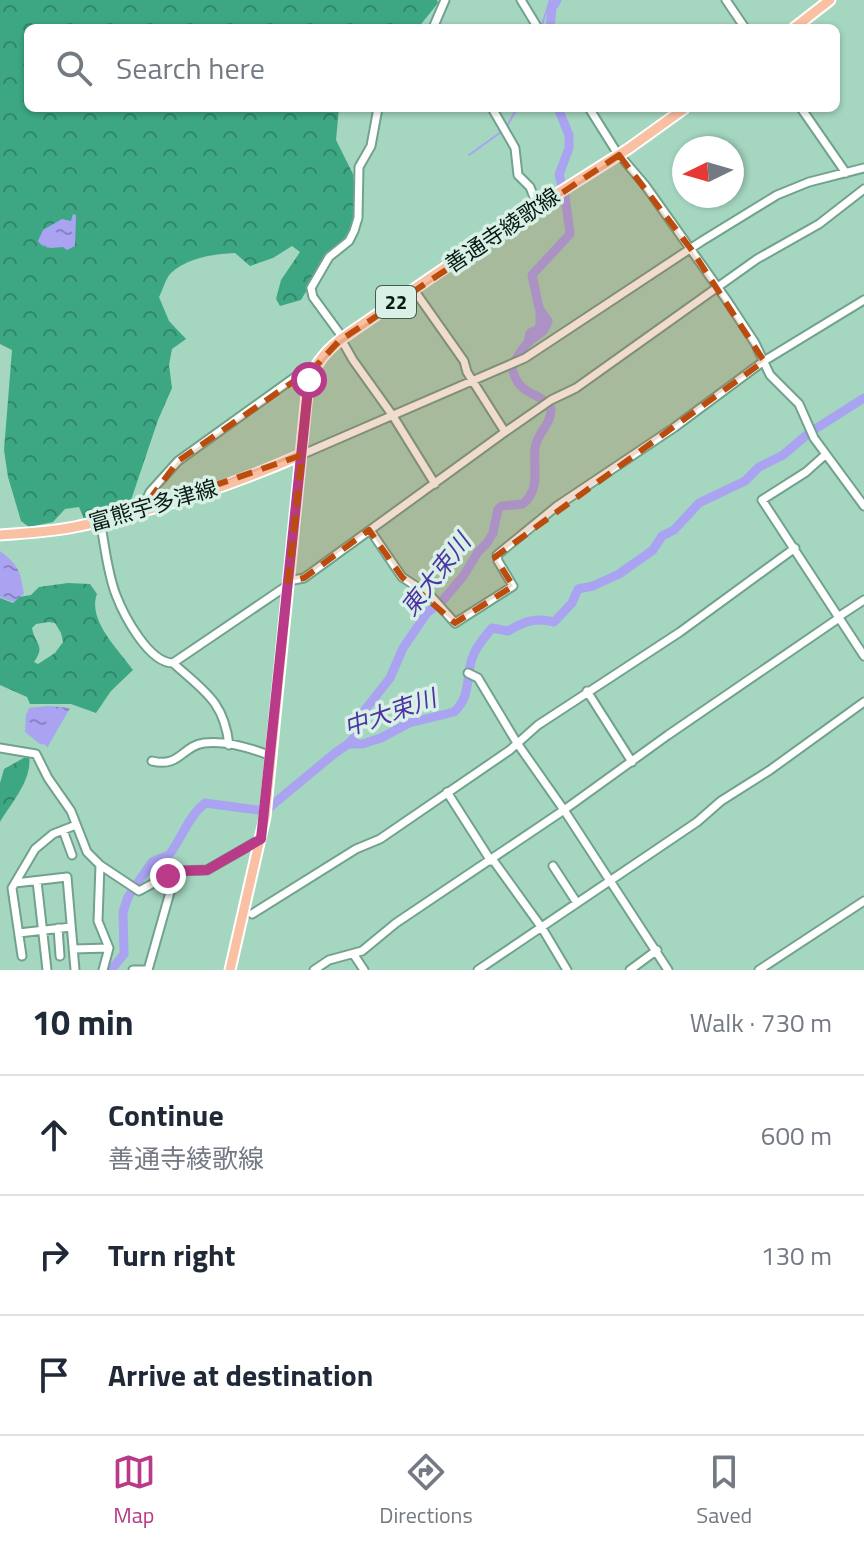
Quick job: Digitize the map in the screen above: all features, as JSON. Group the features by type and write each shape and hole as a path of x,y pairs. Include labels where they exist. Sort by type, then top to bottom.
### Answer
{"main road":[{"path":"799,24 830,0"},
{"name":"善通寺綾歌線","path":"230,970 265,817 309,380 316,366 328,350 342,339 679,112"},
{"name":"富熊宇多津線","path":"0,535 54,530 141,511 200,494 301,455"}],"street":[{"path":"435,24 445,0"},
{"path":"521,0 536,24"},
{"path":"726,0 742,24"},
{"path":"377,112 371,146 359,167 358,218 354,231 349,241 329,257 311,288 313,297 435,484"},
{"path":"494,112 515,148 518,175 530,187 537,205"},
{"path":"592,112 619,155 718,288 755,343 770,375 799,404 825,455 835,464 864,506"},
{"path":"804,112 846,173"},
{"path":"301,455 508,367 777,195 809,182 864,168"},
{"path":"100,521 116,595 124,612 151,654 164,663 173,663 288,583 304,578 548,402 576,388 757,259 819,224 864,189"},
{"path":"414,290 464,361 505,432"},
{"path":"370,530 402,577 438,603 455,623 513,586 497,555 557,506 675,427 764,361 864,300"},
{"path":"141,511 150,492 178,461 302,372 316,366"},
{"path":"825,455 806,472 762,500 864,656"},
{"path":"252,914 356,849 380,839 587,691 680,632 795,548"},
{"path":"314,970 329,960 355,956 396,923 864,600"},
{"path":"173,663 223,713 229,745"},
{"path":"470,673 478,678 517,743 668,970"},
{"path":"587,691 631,761"},
{"path":"478,970 697,822 721,801 770,770 864,702"},
{"path":"152,761 172,762 204,743 246,746 271,756"},
{"path":"0,748 36,754 71,811 87,852 133,888 144,890 176,871 207,870 261,839"},
{"path":"447,792 491,860 542,928 567,970"},
{"path":"22,956 12,888 35,849 53,834 76,825"},
{"path":"63,830 72,855"},
{"path":"100,865 98,921 109,948 103,970"},
{"path":"553,866 565,879 577,903"},
{"path":"133,970 148,970 176,871"},
{"path":"15,883 67,877 75,970"},
{"path":"37,881 47,970"},
{"path":"759,970 864,901"},
{"path":"19,933 71,927"},
{"path":"58,928 60,956"},
{"path":"73,949 109,948"},
{"path":"630,970 657,950"},
{"path":"355,956 364,970"}],"highlighted area":[{"path":"619,155 691,249 764,361 495,557 513,586 455,623 402,577 369,530 304,578 288,581 302,455 141,511 178,461 316,366 339,341"}],"green space":[{"path":"0,0 437,0 438,3 421,24 24,24 24,112 339,112 336,140 353,174 357,210 347,235 324,261 301,300 280,306 276,299 281,280 300,252 292,246 273,258 250,266 235,253 192,260 167,278 159,297 169,321 186,339 172,349 169,365 172,388 129,506 116,513 84,519 79,507 65,509 53,522 29,527 21,521 4,450 12,350 0,344"},
{"path":"90,584 97,594 96,614 100,624 133,670 111,691 96,713 71,704 30,704 27,697 0,685 0,598 13,603 19,597 31,595 39,587","holes":["55,623 63,642 55,653 38,664 34,662 39,648 32,628 36,624"]},
{"path":"29,755 25,781 0,822 0,783 4,769"}],"water":[{"path":"73,214 76,215 75,246 67,250 40,244 38,241 43,230 62,219 71,221"},
{"path":"0,551 17,568 21,579 24,594 13,602 0,597"},
{"path":"29,708 70,708 47,748 25,732"}],"waterway":[{"path":"542,24 550,0"},
{"name":"東大束川","path":"550,24 552,8 557,0"},
{"path":"506,128 515,112"},
{"name":"東大束川","path":"348,744 353,739 361,715 390,678 403,648 427,613 444,599 487,543 493,533 498,509 523,504 532,492 536,443 549,419 551,408 519,384 512,367 523,349 547,326 548,321 539,308 532,275 570,234 559,175 569,148 569,135 560,112"},
{"path":"469,155 501,132"},
{"path":"528,342 530,333 540,328 540,312"},
{"name":"中大束川","path":"111,970 124,954 123,912 128,897 152,862 169,855 205,803 265,811 348,744 362,744 409,723 454,712 465,695 474,653 492,628 508,631 531,621 554,622 572,603 578,589 619,574 653,550 662,536 674,530 699,503 745,481 759,467 783,455 809,433 864,398"}],"route":[{"path":"168,876 176,871 207,870 261,839 309,380"}]}
